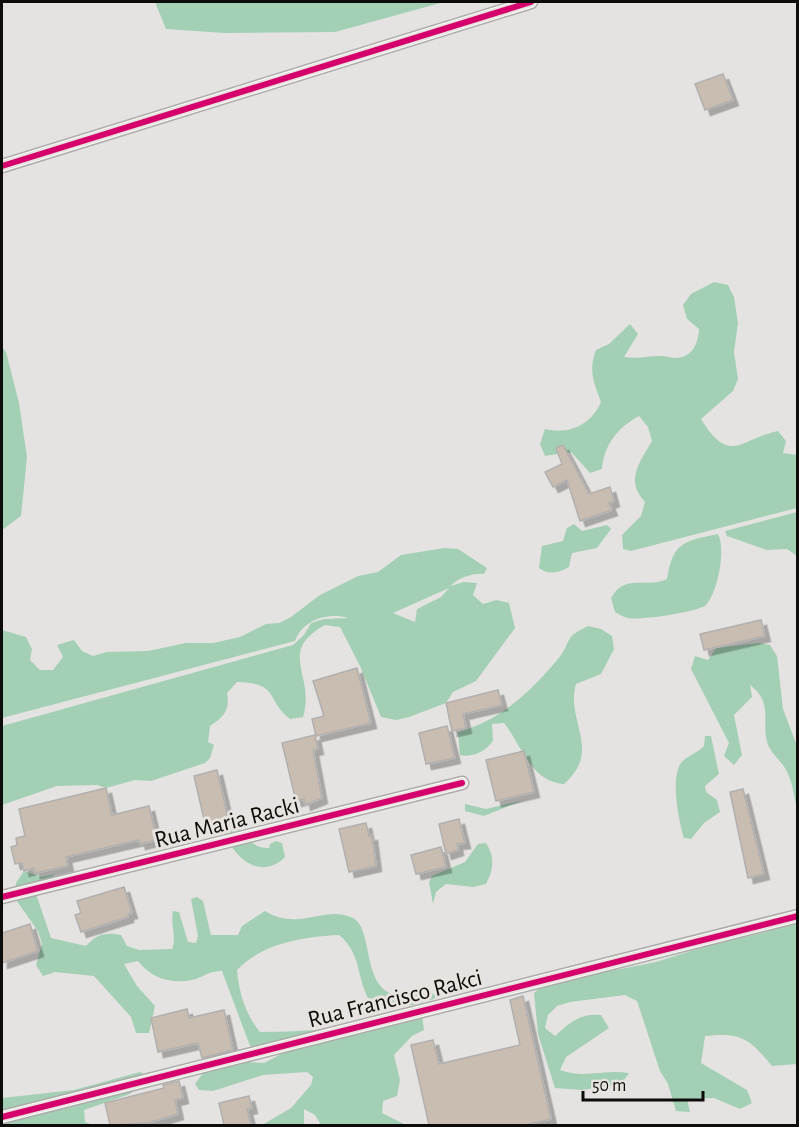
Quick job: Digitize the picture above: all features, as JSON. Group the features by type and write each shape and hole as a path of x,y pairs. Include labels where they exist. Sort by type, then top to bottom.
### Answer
{"street":[{"path":"2,166 531,2"},
{"name":"Rua Maria Racki","path":"2,897 462,783"},
{"name":"Rua Francisco Rakci","path":"2,1117 798,916"}],"green space":[{"path":"155,2 444,2 335,32 224,33 166,29"},
{"path":"714,282 728,285 734,297 738,323 734,352 738,379 733,391 701,419 720,442 728,446 736,446 778,431 786,441 783,453 797,455 797,508 631,551 623,549 622,535 641,516 645,502 639,494 635,479 639,464 652,441 648,427 639,416 631,420 613,438 603,460 602,469 590,473 571,452 545,456 540,444 545,429 562,431 571,429 585,422 597,410 601,402 592,370 596,350 609,344 630,324 638,334 624,357 675,358 690,353 696,344 699,329 687,319 683,305 691,294"},
{"path":"2,347 6,352 19,403 27,457 21,516 2,530"},
{"path":"797,512 797,556 787,549 767,550 727,536 725,531"},
{"path":"574,524 582,531 607,525 611,529 597,548 572,553 569,567 554,572 546,572 539,568 542,546 563,541 567,528"},
{"path":"718,534 721,550 720,570 714,591 706,605 680,613 634,619 615,612 611,598 617,590 629,584 659,582 667,579 673,557 682,545"},
{"path":"444,548 458,549 487,568 484,574 466,577 451,586 463,582 477,583 473,595 483,604 496,600 509,603 515,628 476,681 453,692 446,703 396,720 381,717 360,666 340,627 325,625 311,635 303,645 300,655 306,702 303,717 290,719 282,712 270,693 260,685 237,682 227,693 228,704 225,712 210,726 208,742 214,745 210,758 205,763 151,781 135,780 106,788 97,785 57,786 2,805 2,726 293,645 304,635 311,623 324,619 348,618 332,616 317,619 310,623 304,628 295,641 2,718 2,630 26,637 32,649 30,660 40,670 53,670 63,657 57,645 74,640 82,651 93,656 107,652 148,651 186,643 213,643 240,637 266,624 279,623 291,617 320,595 358,576 378,572 401,555","holes":["449,588 441,597 417,609 415,622 393,613"]},
{"path":"588,626 601,629 612,636 614,649 601,674 576,684 574,698 582,747 581,759 564,784 553,782 535,770 504,723 492,724 493,740 479,753 460,755 458,732 488,720 513,704 558,659 571,637"},
{"path":"758,643 770,645 777,656 783,709 797,746 797,809 787,772 768,745 765,706 758,692 750,685 752,697 734,715 742,755 734,765 724,756 729,743 691,669 695,656 708,660 716,648"},
{"path":"705,736 711,736 719,774 705,786 706,792 717,800 720,812 704,823 691,839 684,838 676,800 676,779 681,763 704,746"},
{"path":"524,800 484,816 465,811 465,804 486,809"},
{"path":"228,822 256,845 269,848 270,844 276,841 282,843 285,857 265,867 247,862 232,847 227,838 223,828"},
{"path":"486,843 491,853 492,863 486,884 473,887 446,884 436,892 433,904 429,882 432,876 465,862 478,844"},
{"path":"24,871 42,877 55,874 46,883 34,888 51,938 86,946 98,936 110,934 121,935 127,946 139,950 172,949 173,911 179,912 188,942 196,943 198,936 191,899 197,897 203,901 211,935 238,935 242,926 265,911 277,917 289,919 333,914 353,918 363,931 374,974 386,991 401,995 426,991 438,997 407,1006 374,1007 364,989 352,951 339,935 297,940 259,953 237,970 241,995 250,1018 260,1032 329,1029 388,1013 411,1013 422,1017 424,1030 412,1036 394,1055 400,1080 397,1096 383,1101 382,1113 406,1125 321,1125 315,1115 304,1109 304,1125 262,1125 291,1108 311,1085 313,1077 307,1072 263,1075 213,1091 199,1090 195,1084 203,1073 232,1061 264,1063 285,1052 254,1051 250,1046 222,971 211,972 188,981 171,981 149,972 138,961 124,964 137,986 155,1006 149,1033 136,1033 131,1017 94,976 55,972 43,976 36,965 42,944 38,931 14,897 16,883"},
{"path":"797,915 797,1064 772,1066 757,1049 743,1039 727,1035 705,1036 701,1063 747,1090 752,1103 740,1109 714,1098 687,1099 690,1112 676,1111 637,1001 625,995 570,1002 557,1006 548,1015 545,1028 555,1036 582,1017 601,1015 609,1028 566,1057 560,1070 578,1074 629,1073 621,1084 582,1090 555,1088 538,1034 534,993 544,984 656,962 710,945 766,932 793,922"},
{"path":"140,1072 151,1078 130,1094 84,1110 85,1122 93,1125 2,1126 2,1098 74,1090"}],"building":[{"path":"723,74 733,100 705,110 695,84"},
{"path":"563,445 589,494 610,487 614,501 609,503 612,510 580,521 567,480 553,487 545,472 562,464 556,448"},
{"path":"761,620 765,636 704,650 700,634"},
{"path":"357,668 371,723 316,736 312,719 324,716 313,681"},
{"path":"498,690 502,705 463,714 466,728 452,731 446,703"},
{"path":"447,726 455,758 426,764 419,733"},
{"path":"315,735 318,749 313,750 322,798 305,805 304,799 296,801 282,743"},
{"path":"524,751 534,792 496,801 486,760"},
{"path":"217,770 228,817 220,820 221,824 206,828 194,776"},
{"path":"106,788 112,815 149,806 157,840 140,844 139,840 66,857 68,866 35,873 34,868 24,871 22,863 15,864 11,847 17,845 16,838 25,836 19,809"},
{"path":"743,789 764,874 748,878 730,792"},
{"path":"459,819 465,843 457,844 458,850 446,854 439,824"},
{"path":"366,823 369,836 372,835 376,866 349,872 339,829"},
{"path":"441,847 446,867 416,874 411,855"},
{"path":"124,887 132,913 128,914 128,917 81,932 75,915 81,913 77,901"},
{"path":"30,924 38,951 2,963 2,933"},
{"path":"523,996 551,1119 525,1125 429,1125 411,1045 433,1040 439,1064 520,1045 510,1000"},
{"path":"187,1009 189,1018 224,1010 233,1050 202,1058 198,1043 158,1052 151,1018"},
{"path":"179,1081 183,1098 175,1100 178,1114 148,1123 110,1125 105,1103 164,1088 163,1085"},
{"path":"249,1096 252,1108 247,1109 251,1125 224,1125 219,1103"}],"cycle path":[{"path":"2,166 531,2"},
{"path":"2,897 462,783"},
{"path":"2,1117 798,916"}]}
